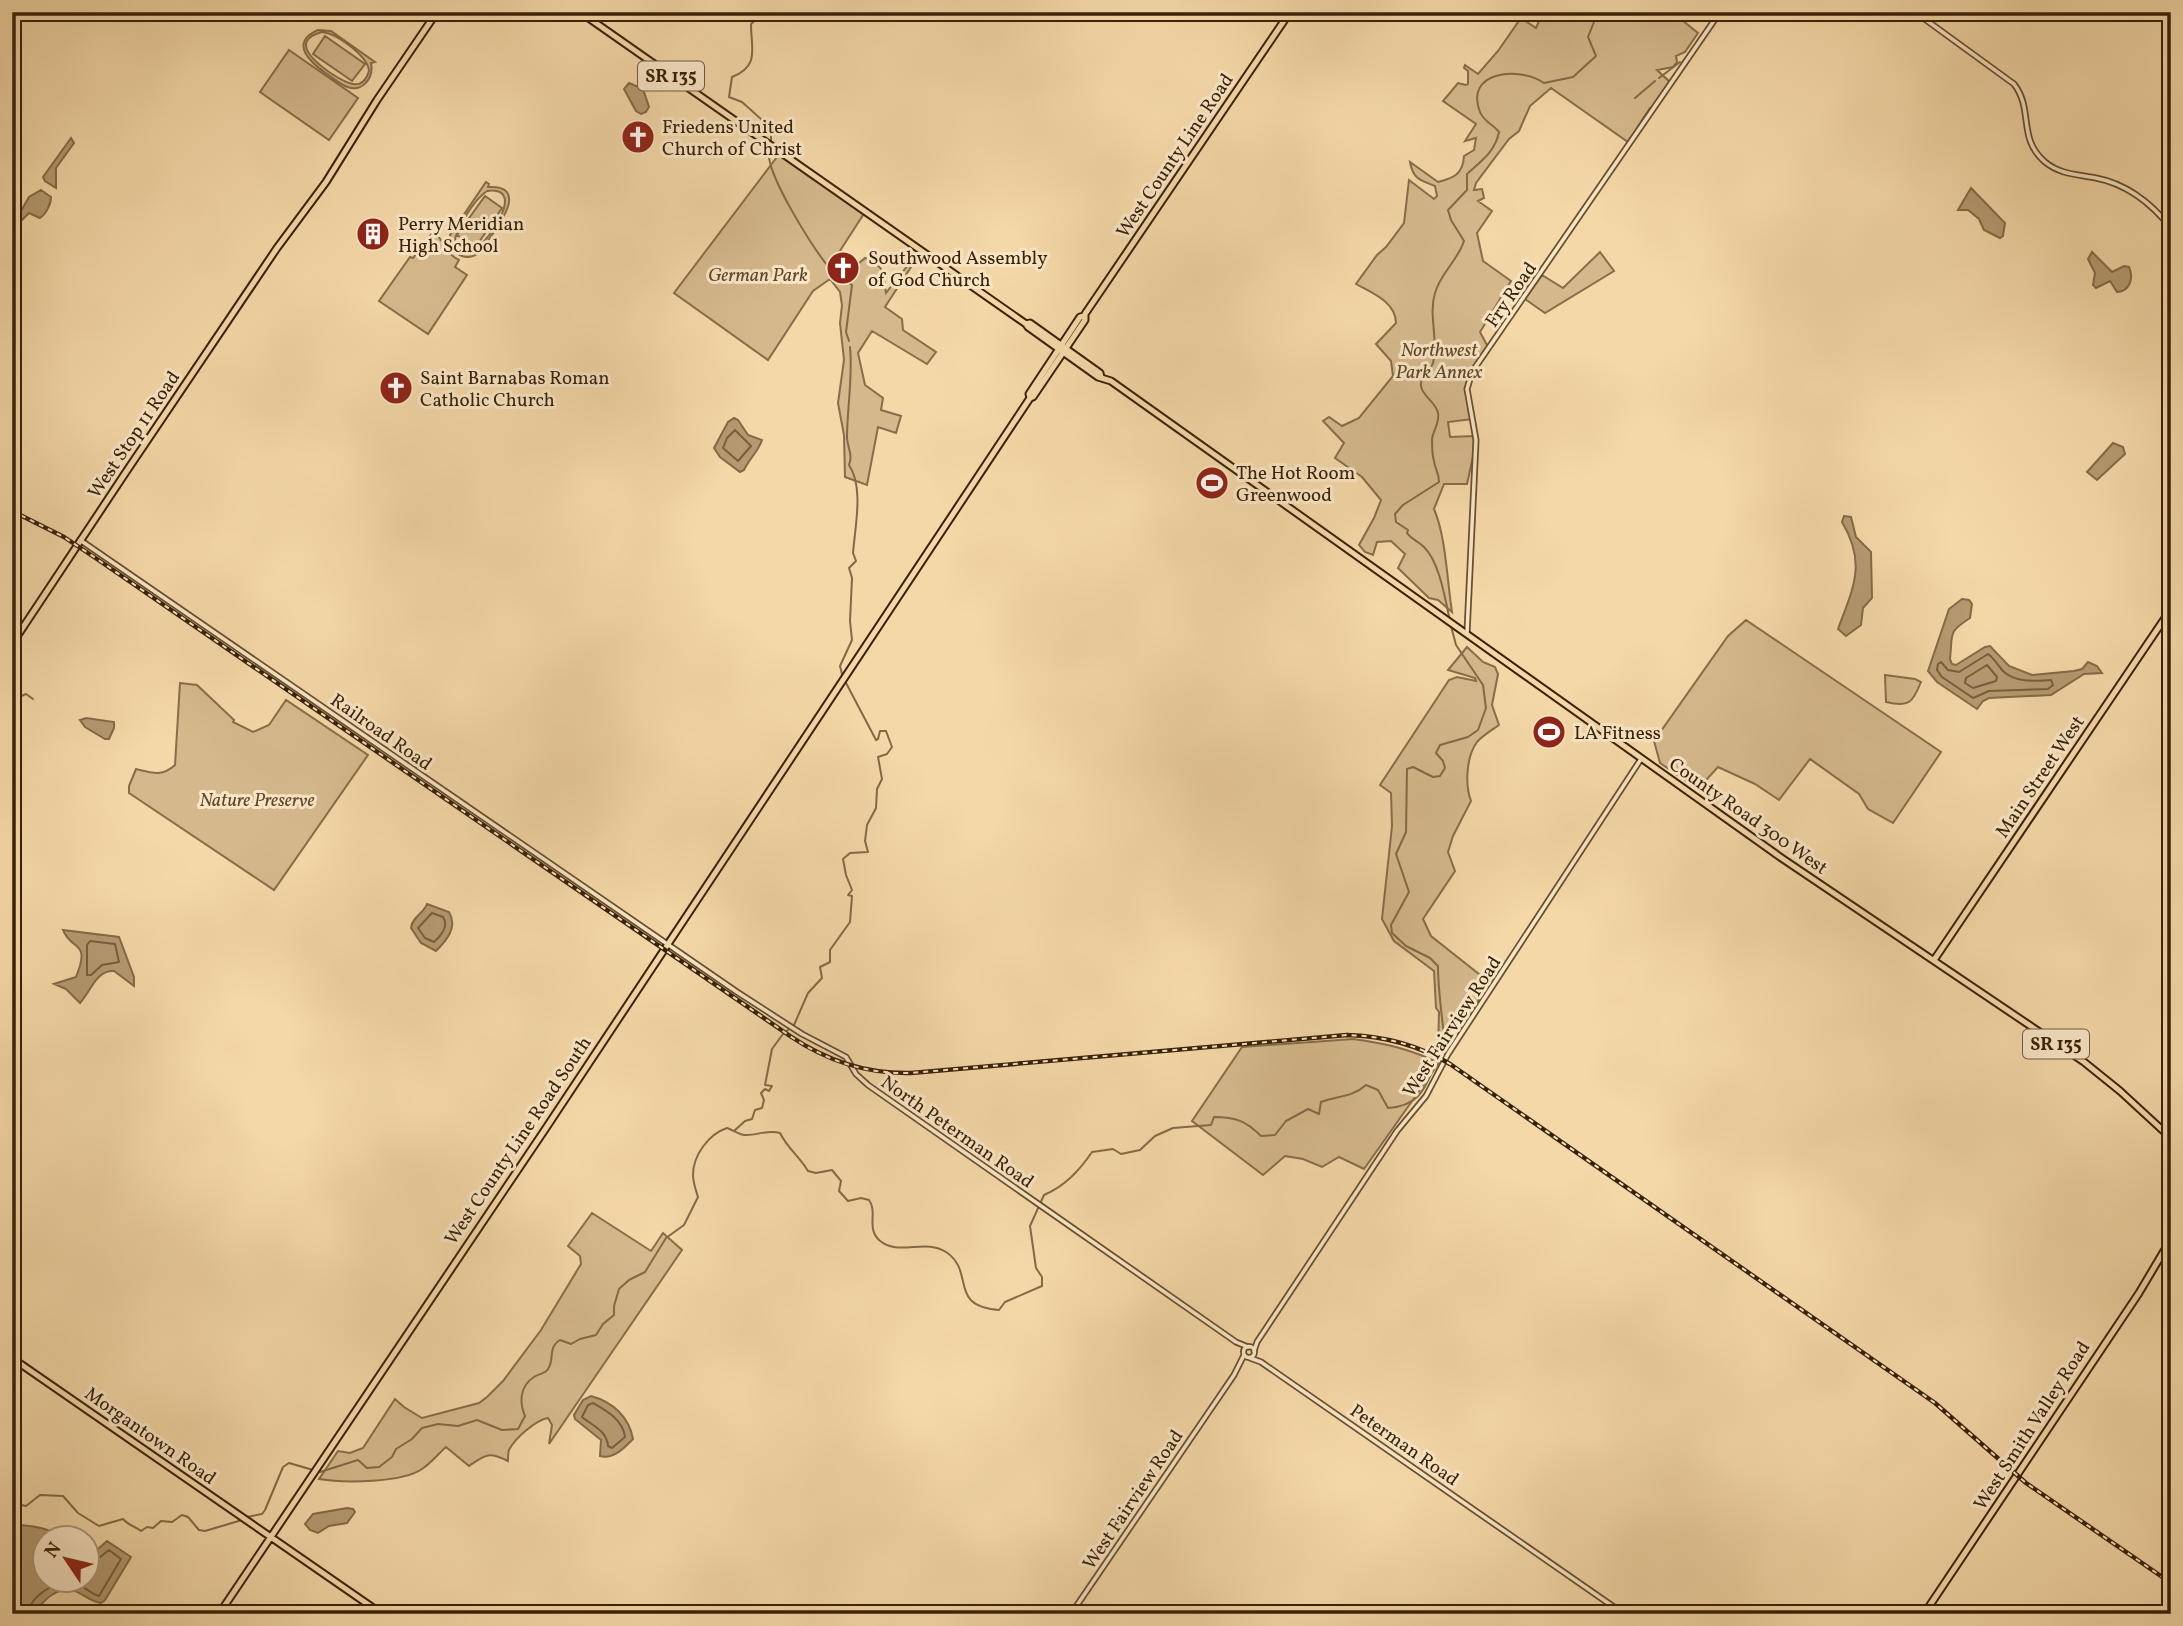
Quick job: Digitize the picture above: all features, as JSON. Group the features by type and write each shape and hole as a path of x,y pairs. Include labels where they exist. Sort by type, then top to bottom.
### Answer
{"main road":[{"name":"West Stop 11 Road","path":"12,644 282,242 316,196 437,12"},
{"name":"SR 135","path":"580,12 1062,348"},
{"name":"West County Line Road","path":"840,684 1033,397 1062,348 1085,320 1084,316 1290,12"},
{"name":"County Road 300 West","path":"1062,348 1098,377 1256,483 1641,759 1830,891 2088,1065 2171,1138"},
{"name":"Main Street West","path":"1934,960 2171,609"},
{"name":"West County Line Road South","path":"219,1614 840,684"},
{"name":"West Smith Valley Road","path":"2164,1253 2171,1239"},
{"name":"West Smith Valley Road","path":"1924,1614 2171,1244"},
{"name":"Morgantown Road","path":"12,1358 382,1614"}],"street":[{"name":"Fry Road","path":"1467,635 1476,440 1467,389 1472,372 1720,12"},
{"path":"1915,12 2014,84 2022,94 2026,107 2029,142 2046,162 2067,174 2097,178 2132,192 2154,207 2171,229"},
{"name":"Railroad Road","path":"80,540 667,944"},
{"name":"West Fairview Road","path":"1071,1614 1239,1366 1254,1352 1257,1342 1405,1119 1426,1096 1448,1054 1641,759"},
{"name":"North Peterman Road","path":"667,944 794,1029 846,1058 863,1082 1236,1342 1249,1347"},
{"name":"North Peterman Road","path":"1236,1342 1247,1356"},
{"name":"West Fairview Road","path":"1249,1347 1257,1342"},
{"path":"1247,1356 1249,1347"},
{"name":"Peterman Road","path":"1249,1347 1261,1362"},
{"name":"Peterman Road","path":"1247,1356 1261,1362 1624,1614"}],"green space":[{"name":"Northwest Park Annex","path":"1529,12 1672,12 1698,33 1685,52 1676,56 1677,62 1673,67 1657,70 1671,83 1653,109 1650,108 1628,142 1551,88 1530,106 1519,131 1509,139 1476,183 1474,190 1482,189 1484,198 1478,201 1492,211 1477,233 1483,261 1511,281 1480,332 1488,347 1472,372 1467,389 1473,419 1448,422 1450,437 1474,436 1474,452 1467,484 1444,484 1434,509 1444,545 1452,612 1438,600 1429,598 1398,568 1405,554 1391,541 1377,542 1373,555 1365,552 1359,545 1381,500 1362,477 1335,458 1344,443 1323,421 1329,417 1342,426 1359,418 1393,376 1391,361 1376,344 1396,323 1395,316 1382,299 1356,284 1404,223 1409,180 1434,199 1437,196 1435,186 1418,178 1410,162 1438,182 1457,174 1462,167 1464,156 1474,150 1476,138 1465,141 1476,124 1443,101 1458,83 1468,84 1465,65 1478,74 1521,18 1536,28 1539,21"},
{"path":"318,30 331,31 375,62 371,63 371,74 366,83 357,88 345,86 309,59 303,47 309,35","holes":["328,33 350,46 363,59 369,71 362,83 352,84 340,79 317,63 308,52 307,41 312,36"]},
{"path":"325,36 365,64 352,81 313,54"},
{"path":"289,50 358,98 329,140 260,92"},
{"name":"German Park","path":"780,153 865,212 836,257 852,269 865,258 877,265 882,271 886,293 908,265 911,267 885,307 902,319 903,330 936,352 927,364 872,331 858,353 865,385 883,398 881,410 901,416 896,433 878,427 867,485 845,477 844,435 838,403 844,360 840,323 842,305 840,292 830,279 813,291 768,360 674,293"},
{"path":"486,182 488,187 500,188 506,192 509,198 505,213 484,247 476,255 465,257 453,250 450,235","holes":["487,191 499,192 505,198 504,208 492,232 475,250 468,254 460,252 455,246 455,240 466,216"]},
{"path":"485,196 502,208 475,248 457,235"},
{"path":"433,232 459,260 455,267 467,275 428,334 379,301 410,257 413,258"},
{"path":"1600,252 1614,271 1545,313 1525,299 1542,275 1563,288"},
{"path":"1746,620 1941,752 1893,823 1868,809 1859,794 1810,759 1779,800 1755,784 1718,767 1698,789 1660,763 1654,741 1728,636"},
{"path":"1467,647 1483,662 1495,667 1498,674 1492,705 1499,725 1473,748 1468,771 1471,801 1448,852 1455,871 1423,919 1431,936 1489,982 1477,1003 1463,1019 1451,1021 1448,1029 1452,1034 1447,1051 1438,1051 1439,1012 1436,1008 1434,971 1394,941 1382,919 1392,826 1391,793 1380,785 1449,680 1457,677 1476,681 1475,678 1448,670"},
{"path":"1885,675 1921,682 1909,702 1894,704 1886,702"},
{"name":"Nature Preserve","path":"180,683 197,685 234,720 233,722 253,732 269,725 286,700 368,755 274,890 129,793 136,769 161,773 175,765"},
{"path":"1353,1039 1397,1047 1439,1063 1364,1169 1339,1157 1322,1167 1303,1159 1285,1156 1263,1175 1192,1121 1242,1047"},
{"path":"592,1213 651,1251 663,1233 682,1250 549,1444 552,1425 548,1418 526,1430 516,1440 509,1450 508,1461 487,1456 469,1466 446,1447 413,1474 357,1481 319,1479 338,1451 350,1453 363,1448 395,1399 422,1418 479,1403 487,1397 503,1381 541,1330 581,1264 580,1256 568,1246"}],"water":[{"path":"629,83 643,89 649,107 646,112 641,114 636,111 624,89"},
{"path":"71,138 74,143 56,168 56,188 43,177"},
{"path":"1971,188 2005,223 2003,236 2000,238 1984,230 1979,219 1968,210 1958,210"},
{"path":"41,190 51,197 44,214 40,218 29,213 22,220 17,218 29,197"},
{"path":"2092,252 2112,272 2124,266 2129,267 2131,279 2128,287 2117,292 2110,281 2096,288 2093,285 2095,273 2088,259"},
{"path":"734,418 748,435 762,440 744,470 740,472 720,457 714,448 728,422"},
{"path":"2113,443 2123,447 2125,454 2097,480 2087,472"},
{"path":"1844,516 1851,517 1856,537 1871,552 1872,598 1863,608 1861,625 1846,636 1838,629 1852,588 1856,564 1850,537 1842,522"},
{"path":"1962,599 1969,600 1972,604 1970,618 1952,634 1952,664 1956,665 1990,646 2009,666 2032,675 2074,671 2082,669 2088,662 2097,666 2102,673 2084,674 2051,695 1989,698 1977,709 1937,682 1928,671 1949,609"},
{"path":"86,718 114,722 109,739 85,727 80,720"},
{"path":"427,904 449,912 452,923 450,933 436,951 421,943 411,928"},
{"path":"63,930 119,937 134,977 134,986 114,971 108,972 98,978 80,1003 66,989 54,984 76,977 82,957"},
{"path":"591,1396 613,1406 624,1417 631,1431 633,1439 609,1456 600,1456 601,1440 575,1419 574,1415 583,1400"},
{"path":"347,1508 355,1512 347,1523 329,1526 318,1533 305,1524 313,1514"},
{"path":"12,1524 31,1526 32,1594 54,1594 35,1610 22,1613 12,1611"},
{"path":"107,1541 131,1557 105,1600 101,1603 81,1594 102,1594 102,1545"}],"waterway":[{"path":"771,142 771,128 742,102 729,97 732,77 747,68 752,56 751,24 773,12"},
{"path":"1450,621 1441,582 1430,554 1407,533 1408,530 1396,522 1395,514 1403,505 1439,482 1432,445 1438,413 1422,390 1421,383 1432,366 1435,354 1435,293 1464,241 1448,210 1467,190 1467,174 1491,151 1499,132 1480,112 1477,98 1480,88 1487,80 1509,74 1533,78 1544,83 1573,77 1596,56 1588,37 1598,12"},
{"path":"1659,78 1680,62"},
{"path":"1635,98 1655,81"},
{"path":"769,148 769,159 781,191 802,228 830,269 852,285 846,332 849,341"},
{"path":"842,674 840,666 852,640 852,578 849,568 856,561 853,553 857,496 854,474 849,465 847,438 850,347"},
{"path":"247,1517 262,1514 283,1467 289,1463 320,1472 358,1460 367,1468 379,1467 422,1428 438,1424 458,1426 477,1420 502,1430 518,1429 525,1416 522,1405 523,1390 529,1381 548,1369 556,1343 560,1340 571,1344 596,1335 603,1324 614,1315 619,1289 645,1272 666,1238 684,1225 698,1197 693,1178 699,1153 708,1140 727,1128 744,1135 780,1133 808,1171 816,1173 832,1170 841,1181 839,1191 848,1201 861,1198 869,1200 873,1210 873,1230 879,1240 895,1247 929,1247 946,1252 960,1269 967,1295 973,1302 999,1310 1005,1302 1042,1286 1042,1277 1036,1268 1030,1226 1044,1195 1071,1177 1092,1152 1113,1149 1121,1154 1140,1150 1155,1136 1173,1128 1211,1125 1214,1117 1240,1121 1261,1136 1275,1135 1286,1121 1308,1109 1319,1114 1321,1102 1350,1094 1366,1085 1378,1090 1388,1108 1412,1101 1425,1087 1445,1048 1438,966 1430,958 1406,946 1392,933 1391,925 1409,892 1396,854 1406,832 1407,769 1413,767 1433,777 1440,776 1445,768 1436,753 1440,745 1468,737 1478,730 1486,708 1483,685 1456,645 1451,626"},
{"path":"734,1131 745,1121 752,1119 755,1110 762,1108 764,1100 761,1093 765,1089 769,1091 772,1086 765,1085 772,1049 794,1025 808,993 822,978 820,967 830,962 830,950 850,922 852,896 848,895 852,890 843,859 850,853 868,852 865,841 867,825 876,808 877,789 882,779 878,757 887,754 892,747 886,731 880,731 876,740 845,681"},
{"path":"12,700 26,694 33,699"},
{"path":"12,1503 26,1506 40,1495 63,1496 78,1513 99,1526 123,1519 141,1531 147,1527 153,1528 161,1521 172,1522 182,1515 188,1517 199,1530 205,1531 242,1520"}],"railway":[{"path":"12,511 64,537 97,559 790,1036 833,1059 878,1071 911,1073 1347,1035 1400,1043 1438,1057 1935,1403 2026,1483 2171,1583"}],"place":[{"name":"Friedens United Church of Christ","path":"638,137"},
{"name":"Perry Meridian High School","path":"373,234"},
{"name":"Southwood Assembly of God Church","path":"843,268"},
{"name":"Saint Barnabas Roman Catholic Church","path":"396,388"},
{"name":"The Hot Room Greenwood","path":"1212,483"},
{"name":"LA Fitness","path":"1549,732"}]}
